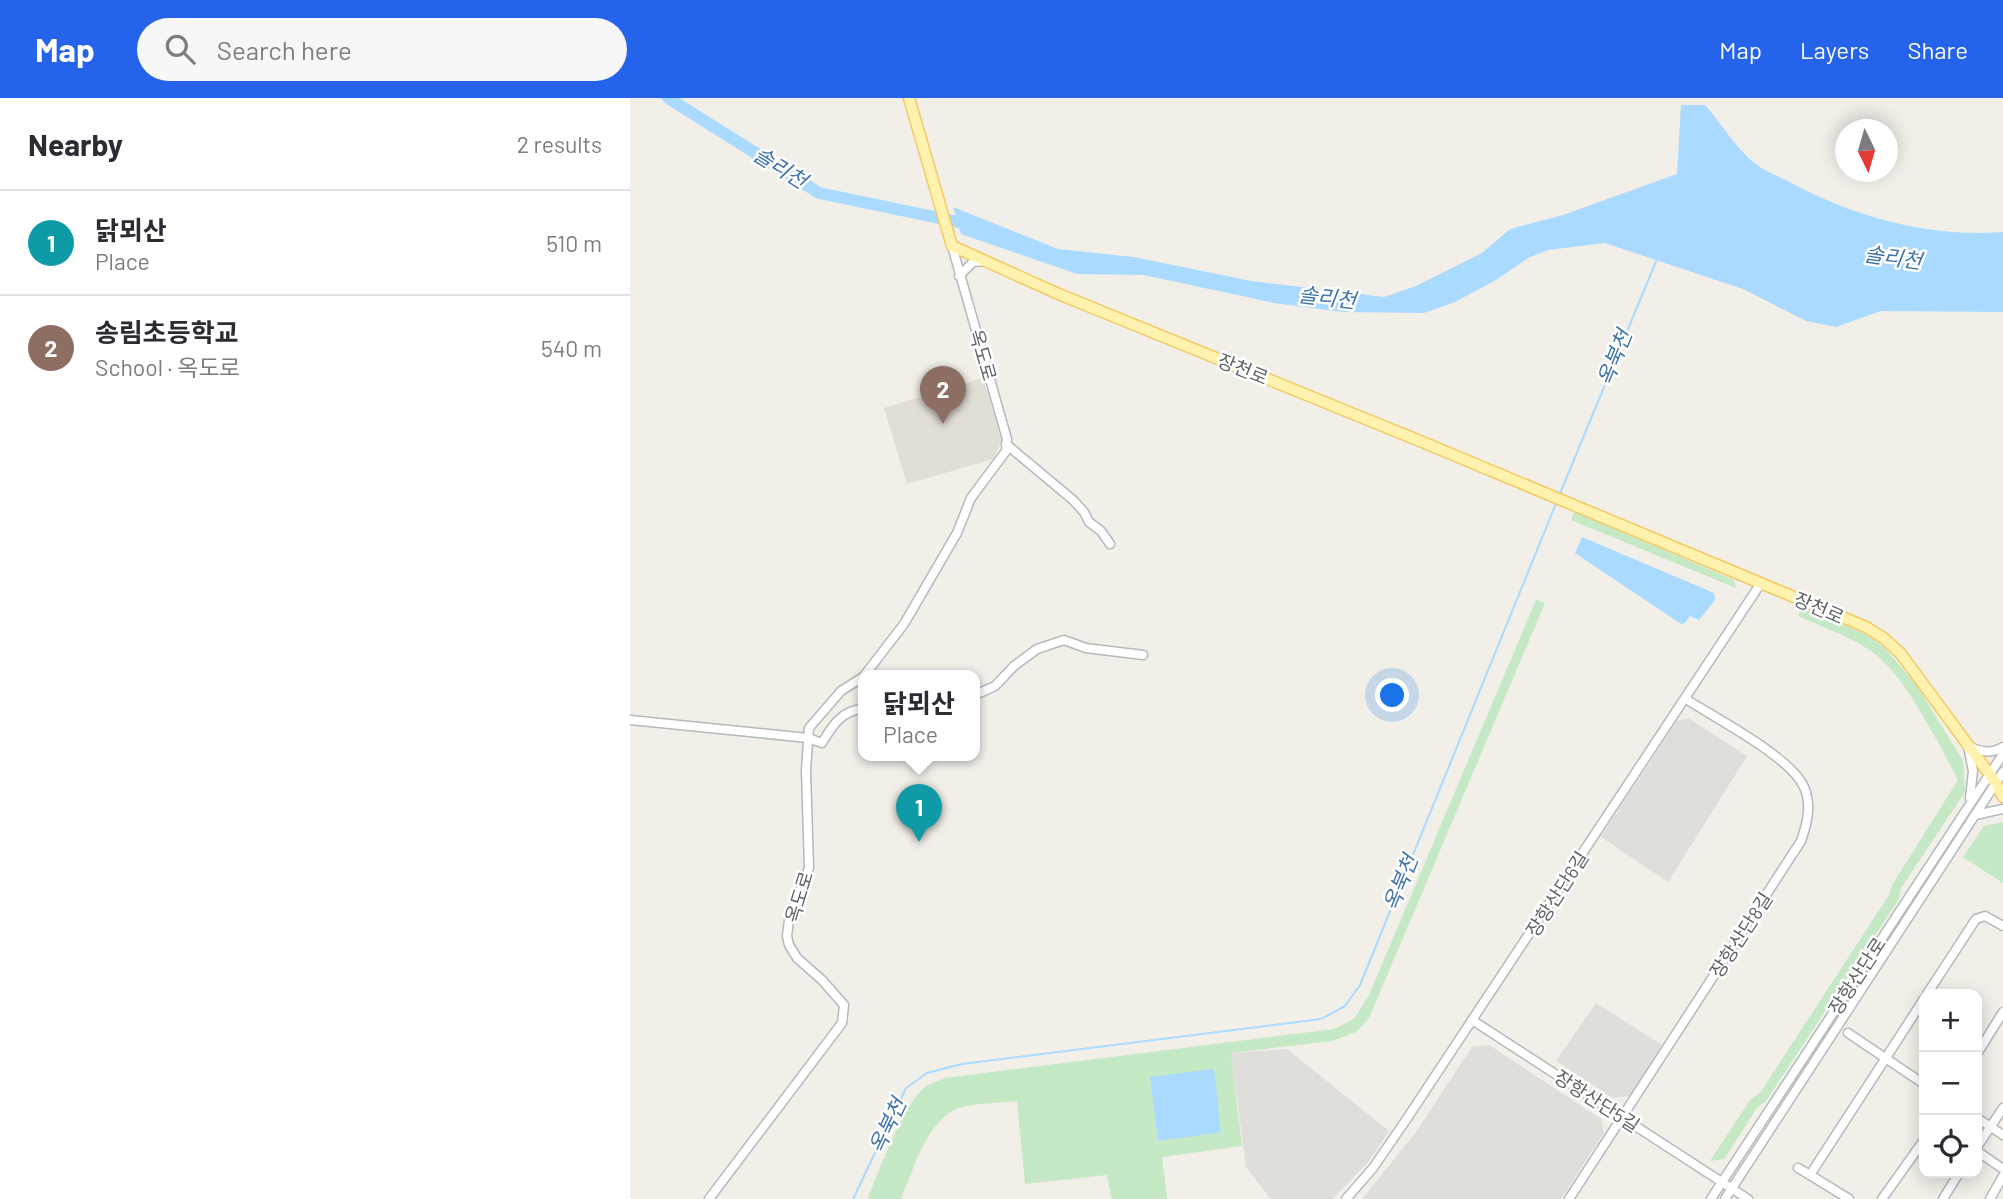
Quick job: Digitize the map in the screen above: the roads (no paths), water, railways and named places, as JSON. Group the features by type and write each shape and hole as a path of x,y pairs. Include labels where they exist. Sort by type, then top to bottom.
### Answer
{"main road":[{"path":"909,98 951,246"},
{"name":"장천로","path":"951,246 1061,295 1866,627 1885,639 1901,654 1993,778 2003,797"}],"street":[{"name":"옥도로","path":"951,246 1006,444"},
{"path":"959,276 973,262 985,261"},
{"path":"1006,444 1073,500 1089,522 1101,530 1110,544"},
{"path":"869,670 904,624 957,533 971,498 1006,451 1006,444"},
{"name":"장항산단6길","path":"1346,1199 1373,1168 1761,583"},
{"path":"980,693 995,686 1014,666 1037,649 1064,640 1086,648 1143,655"},
{"path":"808,738 809,728 841,691 858,680"},
{"name":"장항산단8길","path":"1569,1199 1801,841 1808,824 1804,788 1794,773 1767,751 1686,699"},
{"path":"630,720 808,738 822,743 843,715 858,710"},
{"name":"옥도로","path":"709,1199 842,1023 844,1005 822,980 797,958 789,946 789,920 809,868 808,738"},
{"path":"1968,746 1983,752 1995,752 2003,747"},
{"path":"1968,746 1973,771 1973,789 1968,806"},
{"name":"장항산단로","path":"1725,1199 1975,815 2003,754"},
{"name":"장항산단로","path":"1711,1199 1968,806 1993,778 2003,772"},
{"path":"1975,815 2003,809"},
{"path":"1930,989 1976,919 1985,916 2003,926"},
{"path":"1848,1033 1850,1007"},
{"path":"1810,1174 1919,1007"},
{"path":"1978,1052 2003,1012"},
{"name":"장항산단5길","path":"1472,1020 1748,1199"},
{"path":"1848,1033 1919,1081"},
{"path":"1825,1045 1848,1033"},
{"path":"1982,1141 2003,1108"},
{"path":"1982,1121 2003,1135"},
{"path":"1882,1199 1919,1147"},
{"path":"1982,1153 2003,1169"},
{"path":"1798,1168 1849,1199"},
{"path":"1990,1199 2003,1176"},
{"path":"1943,1199 1956,1178"}],"water":[{"path":"1681,105 1705,105 1740,150 1757,165 1836,204 1863,214 1919,228 1975,233 2003,232 2003,312 1881,311 1836,327 1806,321 1743,289 1605,243 1548,250 1528,258 1496,280 1455,302 1424,313 1342,312 1274,303 1144,275 1077,274 961,234 953,207 1058,249 1134,257 1251,281 1384,297 1416,286 1482,253 1510,229 1563,215 1677,174"},
{"path":"1582,537 1714,593 1715,600 1699,620 1690,616 1681,624 1575,553"},
{"path":"1214,1069 1221,1132 1158,1141 1150,1077"}],"waterway":[{"name":"솔리천","path":"668,98 819,193 973,225"},
{"name":"옥북천","path":"1559,496 1657,259"},
{"name":"옥북천","path":"853,1199 906,1088 927,1073 962,1064 1321,1019 1345,1006 1360,985 1557,501"}],"place":[{"name":"송림초등학교","path":"943,424"},
{"name":"닭뫼산","path":"919,842"}]}
